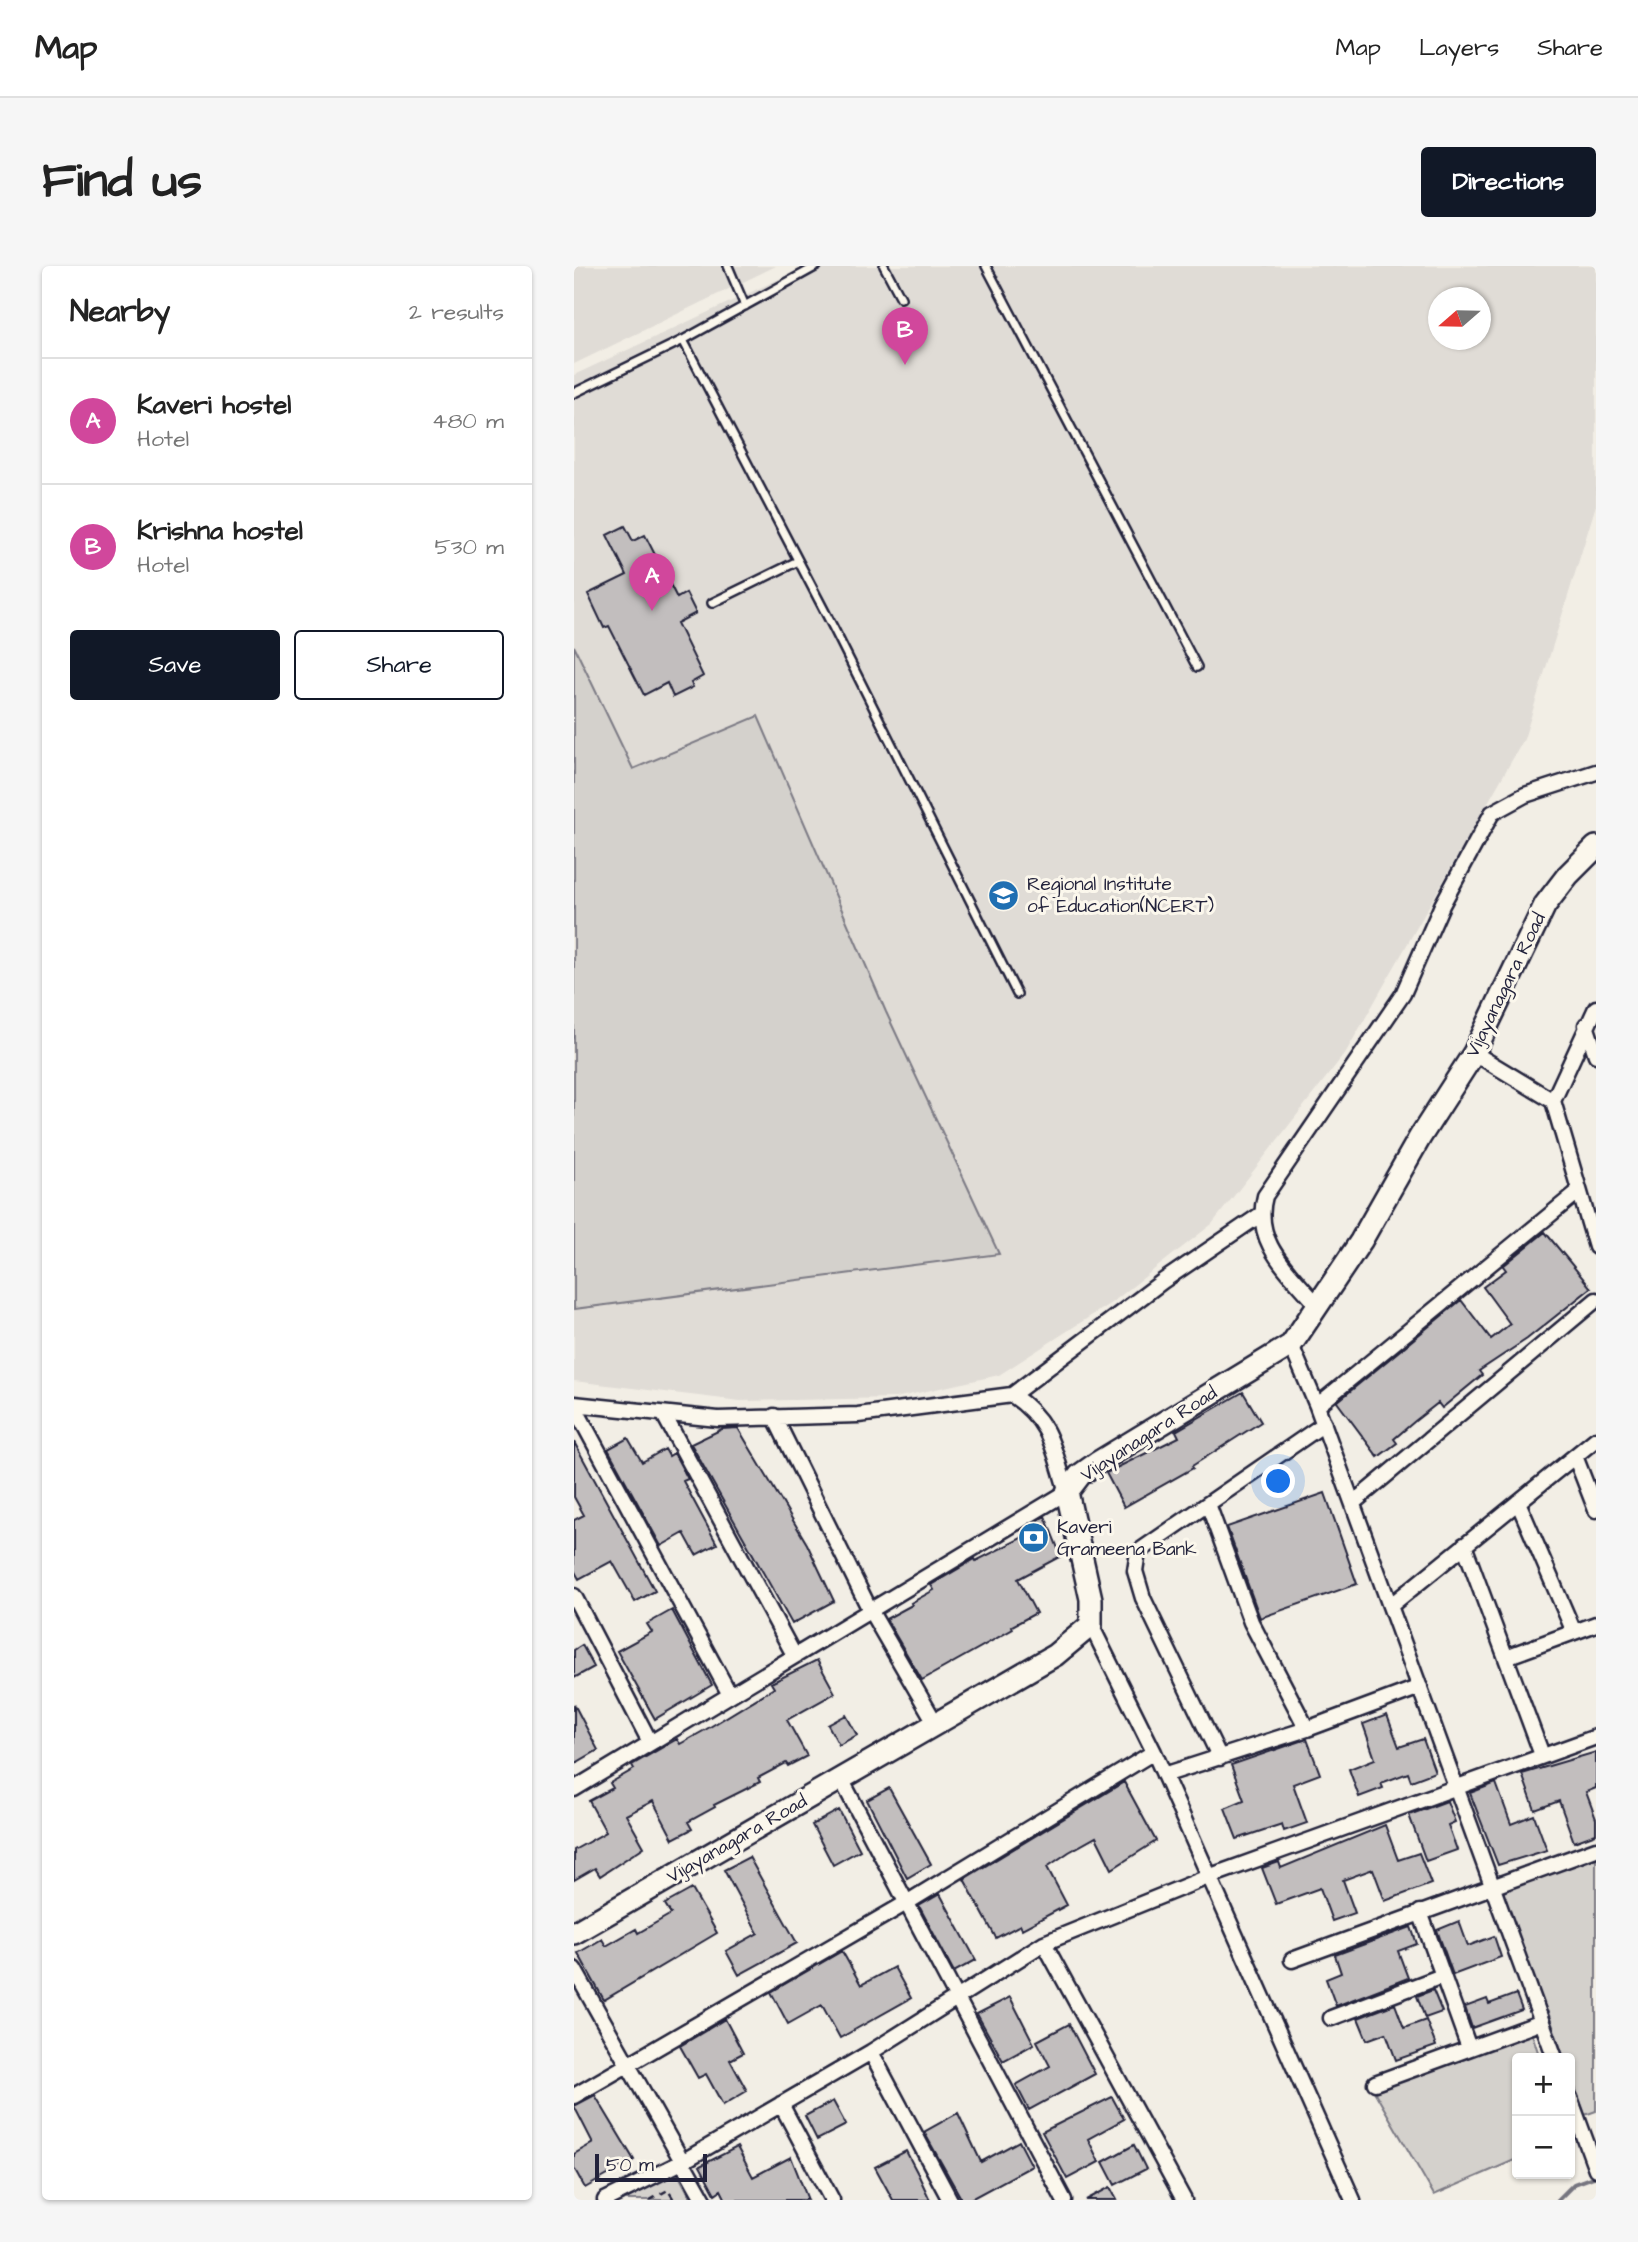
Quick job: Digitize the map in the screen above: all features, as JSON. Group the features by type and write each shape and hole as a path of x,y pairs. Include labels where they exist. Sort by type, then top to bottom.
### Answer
{"street":[{"path":"1318,1306 1265,1241 1260,1215 1265,1196 1403,994 1442,905 1492,813 1525,795 1596,772"},
{"name":"Vijayanagara Road","path":"574,1933 1055,1655 1091,1625 1091,1599 1067,1492 1080,1475 1097,1463 1291,1345 1361,1241 1420,1137 1474,1053 1545,905 1568,875 1596,848"},
{"path":"1596,1008 1553,1101 1596,1247"},
{"path":"1586,1026 1596,1055"},
{"path":"1474,1053 1553,1101"},
{"path":"1317,1406 1579,1191"},
{"path":"574,1405 718,1419 858,1415 1012,1395 1163,1281 1260,1215"},
{"path":"1353,1503 1596,1300"},
{"path":"1291,1345 1324,1424 1553,2053"},
{"path":"576,1785 1067,1492 1046,1425 1028,1406 1012,1395"},
{"path":"574,1405 729,1693"},
{"path":"664,1415 794,1655"},
{"path":"774,1416 870,1610 936,1724"},
{"path":"1220,1758 1164,1647 1135,1571 1138,1552 1324,1424"},
{"path":"1390,1606 1596,1438"},
{"path":"1575,1456 1596,1510"},
{"path":"1518,1502 1574,1632"},
{"path":"1208,1504 1251,1622 1307,1729"},
{"path":"1464,1545 1542,1755"},
{"path":"574,1596 650,1742"},
{"path":"1506,1657 1596,1624"},
{"path":"1091,1625 1154,1752 1353,2200"},
{"path":"1164,1775 1307,1729 1420,1687"},
{"path":"605,2200 682,2162 871,2052 1044,1943 1208,1877 1596,1737"},
{"path":"574,2096 908,1902 1154,1752"},
{"path":"841,1779 1064,2200"},
{"path":"1292,1960 1596,1849"},
{"path":"1420,1913 1469,2048"},
{"path":"1044,1943 1184,2200"},
{"path":"574,1969 630,2064 704,2200"},
{"path":"1331,2018 1442,1976"},
{"path":"1375,2082 1542,2022"},
{"path":"871,2052 950,2200"},
{"path":"781,2104 832,2200"},
{"path":"1575,2112 1596,2169"}],"lane":[{"path":"728,266 745,306"},
{"path":"574,393 683,340 817,266"},
{"path":"884,266 901,298"},
{"path":"986,266 1197,667"},
{"path":"683,340 1017,994"},
{"path":"712,603 798,561"}],"path":[{"path":"650,2200 668,2190 674,2200"}],"shaded area":[{"path":"574,266 776,266 574,364"},
{"name":"Regional Institute of Education(NCERT)","path":"807,266 1596,266 1596,505 1524,739 1346,1052 1212,1224 1114,1301 999,1375 895,1398 740,1401 574,1381 574,375"},
{"path":"574,646 633,769 758,716 886,1012 999,1254 574,1309"},
{"path":"1596,1849 1596,2111 1585,2115 1575,2087 1575,2053 1562,2053 1548,2012 1539,2015 1496,1895 1504,1892 1501,1883"},
{"path":"1532,2034 1538,2053 1512,2053 1512,2161 1434,2195 1374,2091"},
{"path":"677,2172 692,2200 624,2200"}],"building":[{"path":"625,526 633,541 645,535 677,598 686,593 696,613 677,623 703,676 691,683 693,687 673,697 667,683 644,695 609,626 604,628 588,594 627,575 607,535"},
{"path":"1545,1232 1591,1288 1527,1339 1479,1371 1482,1375 1442,1408 1438,1403 1415,1421 1394,1439 1397,1443 1378,1457 1337,1402 1461,1300 1491,1339 1510,1324 1483,1287 1506,1270 1503,1266"},
{"path":"1243,1392 1261,1422 1192,1466 1193,1468 1124,1507 1106,1473 1179,1437 1176,1431"},
{"path":"738,1428 807,1544 834,1601 792,1624 691,1444 722,1429"},
{"path":"628,1438 642,1462 665,1449 669,1456 674,1453 688,1479 683,1481 717,1544 696,1555 684,1533 661,1546 608,1449"},
{"path":"574,1442 655,1591 635,1602 612,1561 579,1579 574,1570 574,1520 584,1515 574,1497"},
{"path":"1325,1493 1357,1584 1260,1618 1227,1527"},
{"path":"1045,1516 1061,1556 1018,1579 1036,1613 1012,1626 1013,1629 922,1680 886,1619 934,1590 931,1585 975,1559 976,1561 1027,1535 1024,1529"},
{"path":"672,1610 712,1685 655,1719 617,1651 652,1632 647,1624"},
{"path":"582,1645 594,1667 574,1678 574,1650"},
{"path":"817,1660 835,1693 787,1720 807,1756 788,1766 786,1763 758,1778 760,1782 714,1805 715,1807 688,1822 692,1829 673,1839 653,1801 626,1815 644,1847 600,1876 595,1868 574,1880 574,1850 606,1832 589,1801 613,1788 610,1783 634,1769 632,1765 677,1739 680,1744 705,1730 774,1688 771,1683"},
{"path":"574,1704 598,1750 574,1764"},
{"path":"846,1715 857,1735 839,1745 828,1725"},
{"path":"1387,1715 1399,1747 1423,1739 1435,1772 1411,1781 1408,1773 1381,1783 1383,1788 1359,1797 1349,1769 1375,1759 1363,1724"},
{"path":"1307,1739 1320,1774 1293,1784 1307,1823 1284,1831 1282,1824 1237,1839 1225,1808 1244,1800 1231,1765"},
{"path":"1596,1752 1596,1788 1586,1792 1596,1819 1596,1834 1574,1842 1559,1801 1535,1810 1522,1774"},
{"path":"1124,1782 1156,1841 1112,1869 1096,1837 1069,1852 1047,1867 1067,1905 1022,1929 1020,1925 996,1938 964,1879"},
{"path":"1496,1783 1511,1824 1534,1815 1547,1850 1498,1865 1470,1793"},
{"path":"889,1788 931,1864 907,1878 867,1800"},
{"path":"1447,1801 1455,1822 1448,1825 1457,1850 1426,1861 1409,1815"},
{"path":"839,1810 860,1850 833,1865 812,1825"},
{"path":"1385,1825 1398,1860 1419,1853 1431,1884 1385,1901 1373,1869 1343,1880 1355,1913 1332,1921 1320,1888 1276,1904 1262,1868 1279,1862 1281,1868"},
{"path":"749,1857 797,1943 739,1975 726,1951 758,1933 724,1870"},
{"path":"692,1889 717,1933 604,2000 578,1953 602,1939 606,1946 636,1929 638,1933 671,1914 665,1904"},
{"path":"940,1894 976,1960 954,1972 919,1906"},
{"path":"1459,1921 1468,1946 1494,1936 1501,1957 1453,1975 1437,1930"},
{"path":"1411,1927 1417,1944 1398,1951 1408,1978 1336,2006 1326,1979 1341,1973 1335,1955"},
{"path":"842,1951 861,1985 894,1967 911,1998 840,2038 822,2005 788,2024 771,1992"},
{"path":"1433,1990 1442,2012 1425,2018 1417,1996"},
{"path":"1516,1994 1522,2010 1472,2028 1465,2007 1487,1999 1489,2004"},
{"path":"1010,1997 1034,2044 1003,2061 977,2014"},
{"path":"1395,2004 1404,2028 1426,2020 1436,2046 1396,2060 1386,2033 1367,2040 1358,2018"},
{"path":"725,2019 743,2053 730,2060 747,2091 723,2105 706,2074 698,2078 680,2046"},
{"path":"1069,2024 1095,2074 1029,2110 1016,2085 1050,2066 1037,2041"},
{"path":"595,2095 634,2160 585,2188 574,2168 574,2154 593,2143 574,2106"},
{"path":"1112,2097 1124,2119 1088,2139 1099,2162 1067,2179 1042,2132"},
{"path":"833,2101 846,2125 817,2140 805,2116"},
{"path":"958,2113 981,2162 1019,2141 1032,2166 969,2200 962,2200 924,2132"},
{"path":"1134,2145 1146,2169 1115,2185 1103,2162"},
{"path":"737,2147 753,2177 791,2157 808,2200 726,2200 721,2190 715,2194 700,2166"},
{"path":"906,2151 930,2200 893,2200 875,2167"},
{"path":"1110,2187 1117,2200 1086,2200"}],"waterway":[{"path":"1558,2200 1574,2184 1596,2176"}],"place":[{"name":"Krishna hostel","path":"905,365"},
{"name":"Kaveri hostel","path":"652,611"},
{"name":"Regional Institute of Education(NCERT)","path":"1004,895"},
{"name":"Kaveri Grameena Bank","path":"1034,1538"}]}
